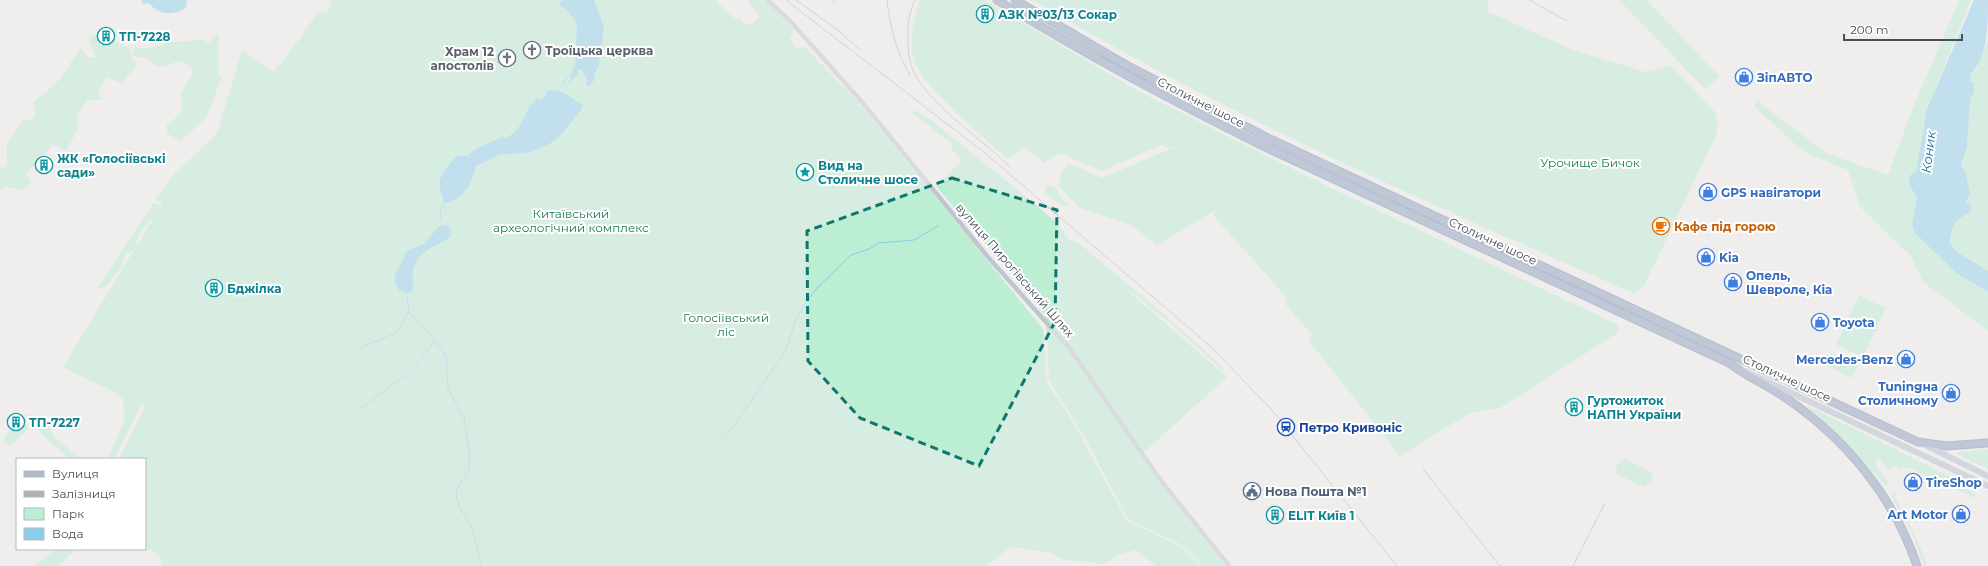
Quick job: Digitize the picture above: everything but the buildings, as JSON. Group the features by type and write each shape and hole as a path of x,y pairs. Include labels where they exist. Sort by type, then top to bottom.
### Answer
{"highway":[{"name":"Столичне шосе","path":"997,0 1071,44 1193,111 1270,149 1729,363"},
{"name":"Столичне шосе","path":"1015,0 1126,65 1261,134 1918,442"},
{"path":"1729,363 1809,414 1846,449 1872,480 1892,510 1905,534 1917,566"},
{"path":"1918,442 1946,446 1988,443"}],"main road":[{"name":"Столичне шосе","path":"1729,363 1988,486"},
{"name":"Столичне шосе","path":"1918,442 1988,476"}],"street":[{"name":"вулиця Пирогівський Шлях","path":"768,0 791,22 862,102 987,256 1070,349 1162,482 1229,566"}],"highlighted area":[{"path":"952,178 1057,210 1055,322 979,466 860,418 808,361 807,231"}],"green space":[{"name":"Голосіївський ліс","path":"331,0 719,0 717,2 735,19 739,18 744,24 750,25 759,18 758,14 747,0 765,0 783,16 793,29 790,40 796,48 805,47 859,103 1043,329 1047,382 1074,424 1127,521 1182,547 1201,566 1156,566 1136,550 1121,554 1103,564 1062,559 1052,553 1010,547 987,566 162,566 161,558 151,550 146,549 146,458 120,458 145,407 141,405 114,458 108,458 124,420 123,399 116,393 63,367 154,217 141,230 134,249 126,254 121,267 112,280 105,287 97,288 154,202 160,205 155,215 162,204 155,199 175,173 213,138 218,130 242,50 274,72 301,37 318,11 327,14"},
{"path":"920,0 985,0 1138,91 1323,184 1616,324 1620,330 1500,408 1470,413 1400,456 1309,341 1312,335 1286,305 1287,298 1214,216 1216,200 1214,211 1157,245 1130,225 1078,207 1059,185 1061,173 1069,163 1102,178 1177,146 1169,148 1161,145 1102,171 1059,153 1044,163 1025,148 1008,159 957,113 930,86 915,63 912,47 912,31"},
{"name":"Урочище Бичок","path":"1033,0 1488,0 1487,11 1573,50 1646,72 1671,66 1715,112 1718,124 1716,136 1643,288 1633,293 1404,191 1253,120 1105,42"},
{"path":"1619,0 1647,0 1719,76 1706,90"},
{"path":"1959,0 1971,0 1927,109 1916,172 1909,184 1917,198 1912,224 1914,232 1956,273 1988,292 1988,331 1923,282 1911,256 1860,207 1848,170 1809,154 1796,145 1754,106 1757,101 1826,153 1888,175 1912,110"},
{"path":"219,33 218,72 222,77 206,118 181,141 168,134 166,126 180,114 182,104 181,93 194,72 183,61 157,67 149,59 132,56 135,47 149,48 172,42 203,39 208,43"},
{"path":"95,35 105,37 130,48 131,57 137,65 122,83 106,77 98,93 103,99 87,101 77,115 78,129 66,151 53,145 26,174 31,182 21,190 7,187 0,191 0,169 7,166 7,144 24,119 32,121 36,110 33,103 60,79 80,48 89,58 95,57 89,38"},
{"path":"1988,40 1988,271 1957,252 1950,243 1956,221 1969,213 1966,202 1966,173 1961,167 1967,147 1970,81 1971,74 1976,70"},
{"path":"913,110 930,119 1030,200 1057,223 1070,240 1079,243 1171,320 1224,369 1221,369 1172,324 1155,312 1138,296 1120,284 1227,377 1141,455 1225,566 1203,566 1182,545 1128,519 1085,438 1049,380 1046,316 936,186 962,161 952,150 951,143 912,113"},
{"path":"1046,185 1056,188 1061,197 1068,204 1068,207 1053,200 1045,193"},
{"path":"1859,295 1886,308 1863,357 1836,345"},
{"path":"1831,353 1858,365 1852,378 1829,367 1827,363"},
{"path":"1806,405 1961,482 1966,488 1974,493 1974,498 1912,469 1905,467 1900,471 1894,465 1887,469 1879,458 1874,463 1890,484 1886,486 1843,439"},
{"path":"26,415 33,415 47,422 55,438 80,458 68,458 42,434"},
{"path":"17,416 29,428 10,447 3,441"},
{"path":"1988,449 1988,469 1956,454 1957,452"},
{"path":"1624,459 1651,472 1653,481 1644,487 1617,474 1616,465"},
{"path":"1894,492 1896,493 1895,497 1913,531 1927,564 1924,566 1912,533 1891,496"},
{"path":"55,550 75,550 59,566 35,566"}],"water":[{"path":"141,0 187,0 186,8 181,11 166,13 157,10 149,3 143,4"},
{"path":"562,0 594,0 604,28 599,65 594,75 595,79 590,85 586,86 587,80 582,70 578,70 577,75 568,84 575,66 577,23 566,9 561,7 559,4"},
{"name":"Коник","path":"1974,0 1988,0 1988,9 1984,49 1977,67 1971,74 1970,81 1974,84 1974,93 1970,98 1967,147 1961,166 1966,173 1970,194 1966,202 1972,207 1969,213 1957,221 1953,228 1950,243 1957,252 1988,271 1988,292 1956,273 1914,232 1912,224 1917,198 1909,184 1909,176 1916,172 1927,109"},
{"path":"551,90 562,92 583,105 582,109 560,136 548,145 531,152 499,155 476,166 475,172 466,190 456,199 444,203 440,188 440,179 447,166 457,156 468,156 476,149 503,136 505,138 512,135 520,125 532,103 537,99 541,100 547,95 545,93"},
{"path":"446,225 451,228 451,236 422,254 418,259 413,272 412,291 408,293 399,290 395,281 395,274 404,260 405,252 424,244 439,226"}],"waterway":[{"path":"561,86 575,67"},
{"path":"441,219 440,210 444,203"},
{"path":"722,437 733,427 785,352 795,322 804,305 817,288 851,255 869,249 878,243 914,240 938,226"},
{"path":"406,291 409,312 424,327 446,356 448,388 464,418 469,449 469,469 457,489 456,495 460,508 472,528 482,566"},
{"path":"357,355 362,347 396,333 409,312"},
{"path":"361,408 406,375 417,364 434,342"}],"railway":[{"path":"786,0 985,153 1209,345 1272,410 1397,566"},
{"path":"796,0 839,31 860,50"},
{"path":"831,0 835,3"},
{"path":"887,0 894,39 910,75"},
{"path":"915,0 910,14 908,29 909,56 914,72 932,97 944,109 1010,167"},
{"path":"1529,0 1567,21"},
{"path":"1423,469 1500,566"},
{"path":"1573,566 1605,503"}],"place":[{"name":"АЗК №03/13 Сокар","path":"985,14"},
{"name":"ТП-7228","path":"106,36"},
{"name":"Троїцька церква","path":"532,50"},
{"name":"Храм 12 апостолів","path":"507,58"},
{"name":"ЗіпАВТО","path":"1744,77"},
{"name":"ЖК «Голосіївські сади»","path":"44,165"},
{"name":"Вид на Столичне шосе","path":"805,172"},
{"name":"GPS навігатори","path":"1708,192"},
{"name":"Кафе під горою","path":"1661,226"},
{"name":"Kia","path":"1706,257"},
{"name":"Опель, Шевроле, Кіа","path":"1733,282"},
{"name":"Бджілка","path":"214,288"},
{"name":"Toyota","path":"1820,322"},
{"name":"Mercedes-Benz","path":"1906,359"},
{"name":"Tuningна Столичному","path":"1951,393"},
{"name":"Гуртожиток НАПН України","path":"1574,407"},
{"name":"ТП-7227","path":"16,422"},
{"name":"Петро Кривоніс","path":"1286,427"},
{"name":"TireShop","path":"1913,482"},
{"name":"Нова Пошта №1","path":"1252,491"},
{"name":"Art Motor","path":"1961,514"},
{"name":"ELIT Київ 1","path":"1275,515"}],"park label":[{"name":"Китаївський археологічний комплекс","path":"571,220"}]}
